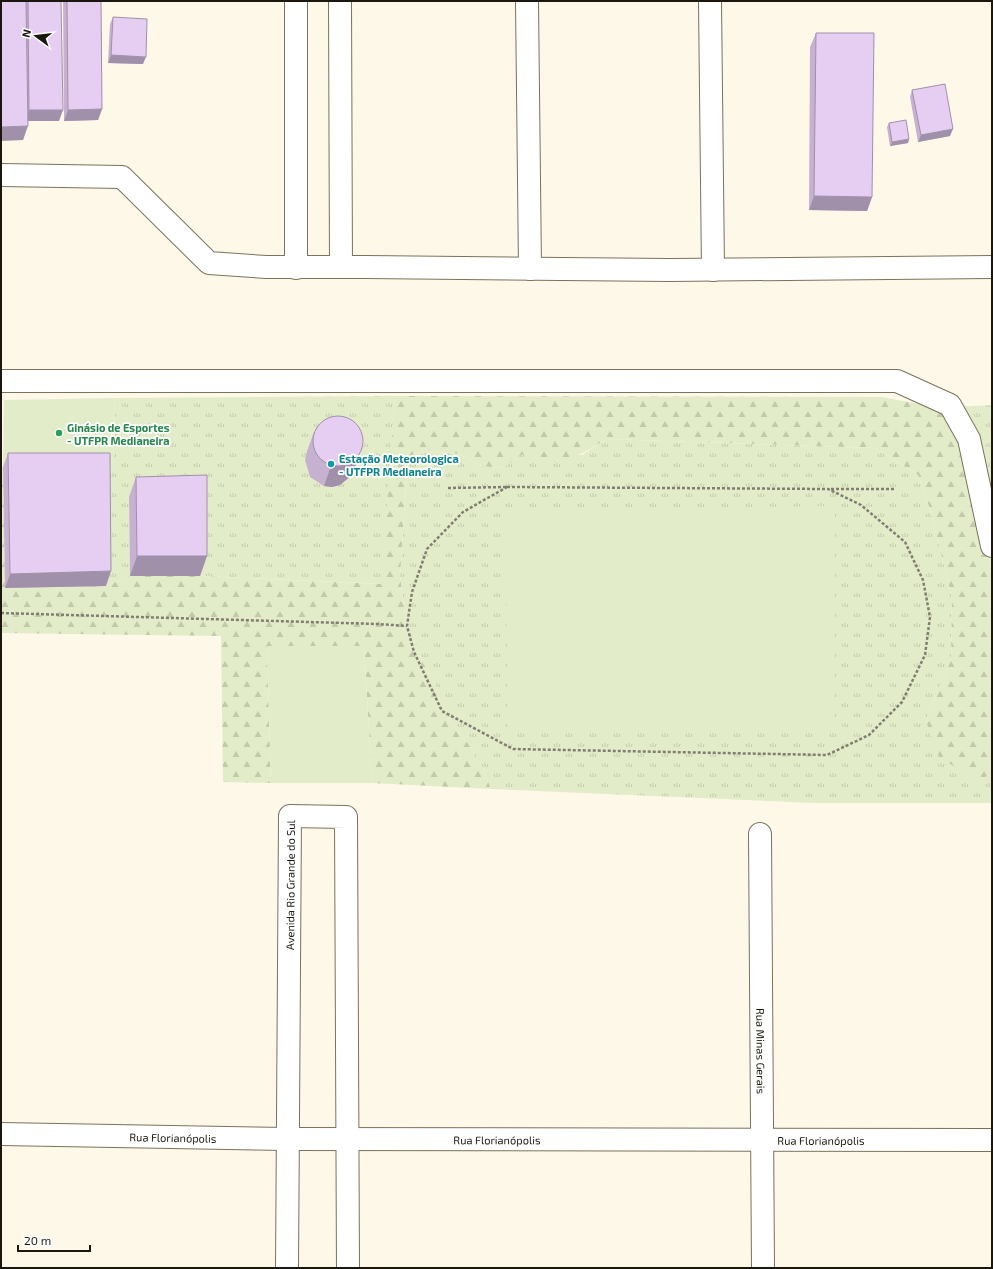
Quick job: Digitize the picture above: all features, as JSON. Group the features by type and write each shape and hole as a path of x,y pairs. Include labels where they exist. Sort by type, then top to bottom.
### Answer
{"street":[{"path":"296,1 296,268"},
{"path":"340,1 341,267"},
{"path":"527,1 530,269"},
{"path":"710,1 713,270"},
{"path":"1,175 122,177 209,263 296,268 341,267 713,270 992,267"},
{"path":"1,381 897,381 950,405 968,439 992,546"},
{"name":"Avenida Rio Grande do Sul","path":"287,1268 290,816 346,818 348,1268"},
{"name":"Rua Minas Gerais","path":"760,834 763,1268"},
{"name":"Rua Florianópolis","path":"1,1134 288,1139 992,1140"}],"path":[{"path":"507,487 463,512 427,549 412,592 407,626 414,652 442,711 513,749 827,755 869,735 902,702 925,655 930,617 923,580 905,542 861,505 828,489"},
{"path":"448,488 894,489"},
{"path":"1,613 407,626"}],"green space":[{"path":"395,396 382,584 200,576 129,497 130,576 106,586 105,467 113,466 115,398"},
{"path":"395,396 882,397 939,408 959,438 992,567 992,773 980,780 939,758 926,721 951,659 952,598 930,509 918,475 875,448 606,439 583,453 568,459 541,463 533,456 523,454 503,468 482,466 459,454 428,451 408,456 400,576 406,623 423,663 434,681 442,711 469,745 482,766 491,789 372,783 364,646 267,646 271,783 223,782 221,636 1,633 1,467 3,467 5,588 106,586 130,576 200,576 381,584"},
{"name":"Ginásio de Esportes - UTFPR Medianeira","path":"115,398 113,467 3,467 4,400"},
{"path":"992,405 992,567 959,438 939,408"},
{"path":"606,439 875,448 918,475 930,509 952,598 951,659 926,721 980,780 992,773 992,803 813,803 491,789 482,766 469,745 442,711 434,681 423,663 406,623 400,576 408,456 428,451 459,454 482,466 502,468 523,454 582,455"},
{"path":"835,506 834,730 508,729 505,510"},
{"path":"267,646 364,646 372,783 271,783"}],"building":[{"path":"1,1 26,1 28,126 1,127"},
{"path":"28,1 61,1 63,110 29,110"},
{"path":"67,1 101,1 102,109 68,110"},
{"path":"113,17 147,19 146,57 111,55"},
{"path":"816,33 874,33 872,197 814,196"},
{"path":"945,84 953,129 921,135 912,90"},
{"path":"906,120 909,139 892,142 889,123"},
{"path":"338,416 348,418 356,423 361,431 363,441 361,451 356,459 348,464 338,466 328,464 320,459 315,451 313,441 315,431 320,423 328,418"},
{"path":"8,453 110,453 111,571 10,574"},
{"path":"207,475 207,556 137,556 136,477"}],"place":[{"name":"Ginásio de Esportes - UTFPR Medianeira","path":"59,433"},
{"name":"Estação Meteorologica - UTFPR Medianeira","path":"331,464"}]}
